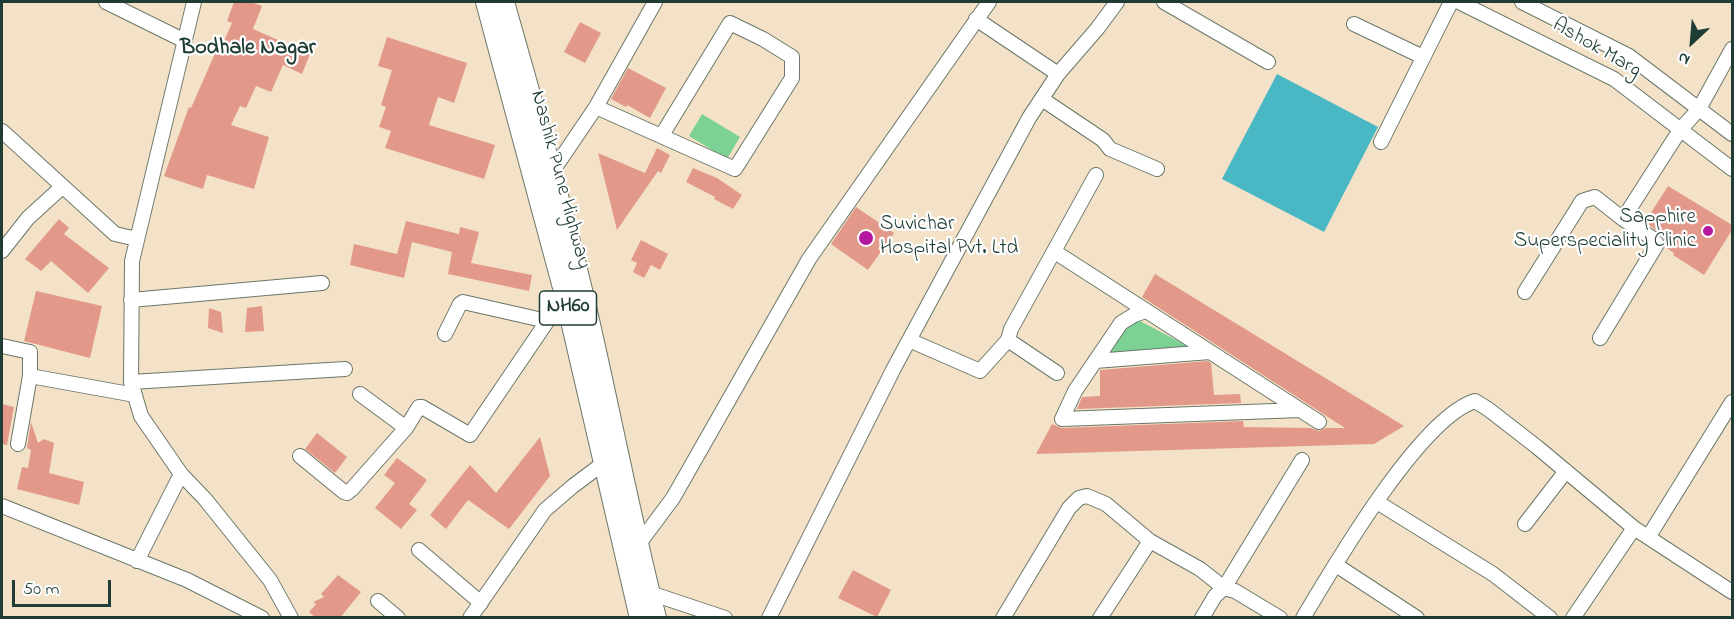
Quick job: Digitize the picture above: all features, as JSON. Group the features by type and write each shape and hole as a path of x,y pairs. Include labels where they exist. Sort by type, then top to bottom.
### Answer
{"highway":[{"name":"Nashik Pune Highway","path":"486,2 565,295 605,462 643,595 656,618"},
{"name":"Nashik Pune Highway","path":"504,2 552,172 582,291 638,545 643,595 640,618"}],"street":[{"path":"106,2 185,41"},
{"path":"194,2 132,261 133,388 141,416 181,474 205,499 270,580 291,618"},
{"path":"552,172 596,107 655,2"},
{"path":"638,545 673,498 809,259 989,2"},
{"path":"769,618 812,528 909,340 1029,118 1058,74 1117,2"},
{"path":"1164,2 1268,62"},
{"path":"1381,141 1451,2"},
{"name":"Ashok Marg","path":"1459,2 1614,79 1732,169"},
{"name":"Ashok Marg","path":"1522,2 1629,56 1732,134"},
{"path":"976,19 1058,74"},
{"path":"596,107 735,169 792,78 792,57 763,39 730,23 662,135"},
{"path":"1354,24 1423,57"},
{"path":"1623,219 1680,130 1699,109 1732,49"},
{"path":"1042,99 1103,140 1110,149 1157,169"},
{"path":"2,131 115,234 137,239"},
{"path":"909,340 980,371 1008,340 1011,329 1096,175"},
{"path":"2,250 28,218 62,187"},
{"path":"1525,292 1582,201 1595,196 1657,244 1600,338"},
{"path":"1055,252 1319,422"},
{"path":"131,300 322,283"},
{"path":"300,456 344,492 350,492 406,428 416,409 422,407 470,435 565,295"},
{"path":"445,334 463,302 547,321"},
{"path":"1146,311 1121,323 1075,391 1062,419 1300,410"},
{"path":"1008,340 1058,373"},
{"path":"2,346 30,352 30,376 18,444"},
{"path":"1095,361 1210,352"},
{"path":"30,376 133,388 345,369"},
{"path":"360,394 406,428"},
{"path":"1303,618 1396,472 1449,417 1467,404 1475,402 1488,409 1634,528 1732,592"},
{"path":"1648,536 1732,402"},
{"path":"1202,618 1215,596 1224,588 1302,460"},
{"path":"470,618 545,510 605,462"},
{"path":"1525,524 1566,471"},
{"path":"137,561 181,474"},
{"path":"1003,618 1069,508 1079,498 1088,496 1106,504 1150,541 1200,569 1224,588 1235,591 1280,618"},
{"path":"1377,502 1493,574 1550,618"},
{"path":"2,506 186,580 262,618"},
{"path":"1573,618 1634,528"},
{"path":"1100,618 1150,541"},
{"path":"419,550 481,603"},
{"path":"1336,565 1417,618"},
{"path":"643,595 725,618"},
{"path":"378,601 398,618"}],"green space":[{"path":"702,114 740,137 727,159 689,136"},
{"path":"1135,320 1195,350 1101,355 1128,321"}],"water":[{"path":"1277,74 1378,127 1324,232 1222,179"}],"building":[{"path":"234,2 251,2 262,6 253,29 310,54 302,74 283,65 271,92 256,86 246,108 240,106 231,125 269,137 254,189 207,175 203,189 164,176 189,107 191,108 220,42 223,43 232,23 227,21"},
{"path":"580,22 601,33 585,63 564,52"},
{"path":"387,37 467,63 454,103 438,97 429,125 495,145 484,179 385,148 391,131 379,127 386,107 381,105 392,70 378,66"},
{"path":"628,68 666,88 650,118 611,99"},
{"path":"657,148 670,155 661,173 658,171 617,230 598,153 645,173"},
{"path":"693,168 717,178 742,195 733,209 686,182"},
{"name":"Sapphire Superspeciality Clinic","path":"1668,186 1732,225 1732,230 1704,275 1673,255 1674,253 1665,247 1664,239 1659,232 1645,222"},
{"path":"856,207 894,233 868,270 831,244"},
{"path":"59,219 69,228 64,234 109,268 88,293 51,261 41,271 25,259"},
{"path":"406,221 459,234 460,227 479,232 471,263 532,275 529,291 448,274 452,252 412,242 404,278 350,265 354,244 397,254"},
{"path":"641,240 668,254 660,270 651,265 644,278 633,272 637,263 631,260"},
{"path":"1155,274 1404,426 1374,444 1036,454 1052,424 1062,428 1243,421 1244,427 1311,428 1319,431 1326,428 1345,428 1142,297"},
{"path":"36,291 102,306 90,358 24,341"},
{"path":"262,306 264,331 245,332 247,308"},
{"path":"209,308 221,312 223,333 208,328"},
{"path":"1208,361 1211,363 1214,395 1240,394 1241,403 1077,409 1082,397 1100,396 1100,370"},
{"path":"2,404 14,407 7,445 2,444"},
{"path":"31,422 38,443 44,439 54,443 49,473 84,482 79,505 17,489 22,467 28,468 31,450 27,448"},
{"path":"317,433 347,457 335,473 305,449"},
{"path":"540,437 550,476 509,529 468,500 446,529 430,515 470,465 496,493"},
{"path":"397,458 427,480 409,504 417,510 401,529 375,508 395,483 384,475"},
{"path":"853,570 891,590 877,617 838,598"},
{"path":"338,575 361,592 340,618 316,618 309,612 316,604 313,602 324,597 321,594"}],"place":[{"name":"Sapphire Superspeciality Clinic","path":"1708,231"},
{"name":"Suvichar Hospital Pvt. Ltd","path":"866,238"}],"district":[{"name":"Bodhale Nagar","path":"248,49"}]}
